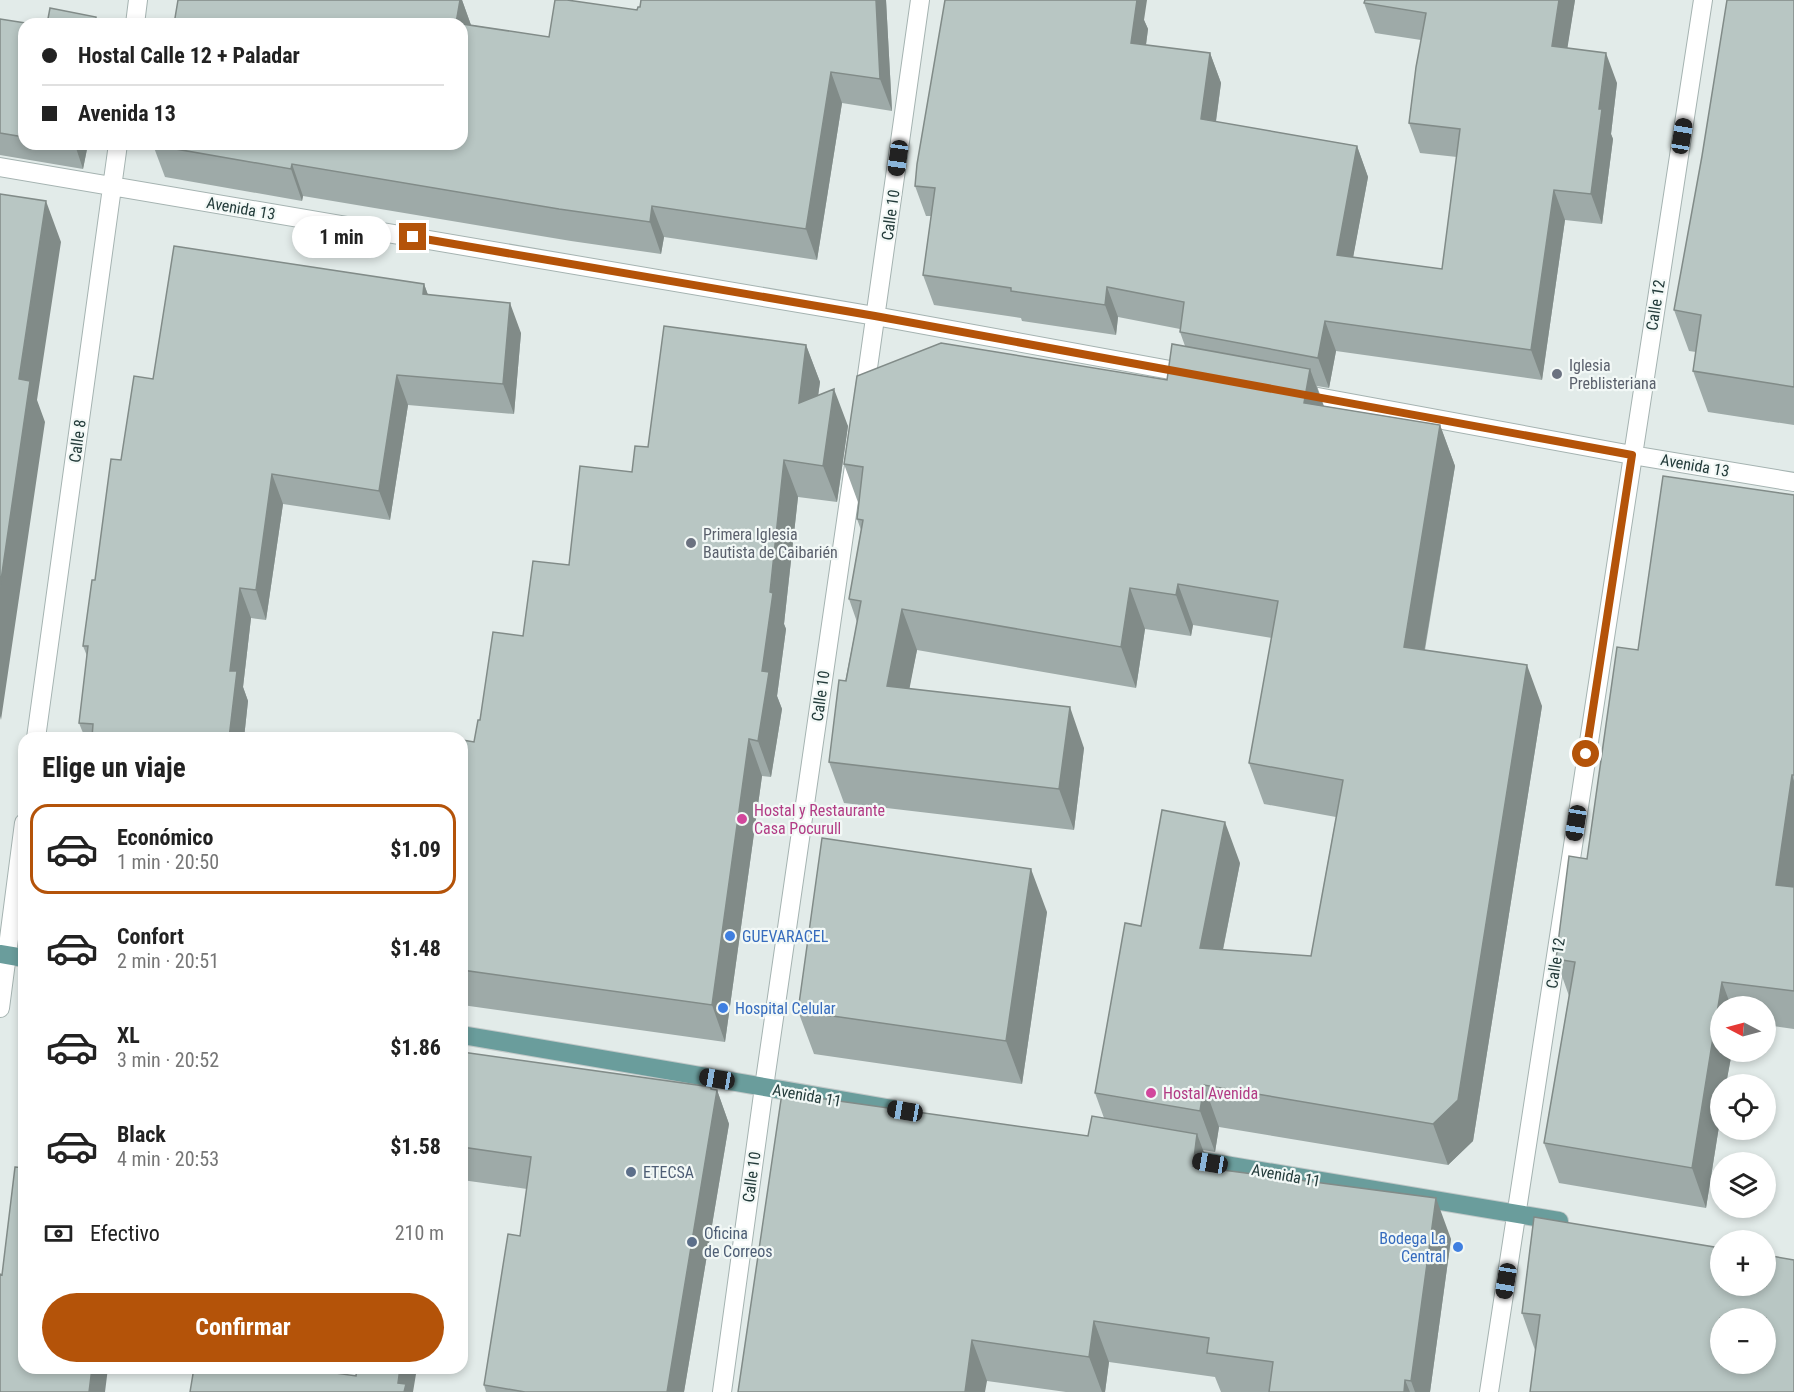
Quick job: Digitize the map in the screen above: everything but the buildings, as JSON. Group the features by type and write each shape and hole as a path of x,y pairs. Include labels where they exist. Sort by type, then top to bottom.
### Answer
{"main road":[{"name":"Avenida 11","path":"468,1036 905,1111"},
{"name":"Avenida 11","path":"1164,1155 1573,1224"}],"street":[{"path":"136,18 138,0"},
{"name":"Calle 10","path":"862,411 920,0"},
{"name":"Calle 12","path":"1489,1392 1703,0"},
{"name":"Calle 8","path":"37,732 117,150"},
{"name":"Avenida 13","path":"0,167 875,316 1213,378"},
{"name":"Avenida 13","path":"1283,391 1632,455 1794,482"},
{"name":"Calle 10","path":"722,1392 856,446"},
{"path":"0,1008 10,955 18,880"}],"place":[{"name":"Iglesia Preblisteriana","path":"1557,374"},
{"name":"Primera Iglesia Bautista de Caibarién","path":"691,543"},
{"name":"Hostal y Restaurante Casa Pocurull","path":"742,819"},
{"name":"GUEVARACEL","path":"730,936"},
{"name":"Hospital Celular","path":"723,1008"},
{"name":"Hostal Avenida","path":"1151,1093"},
{"name":"ETECSA","path":"631,1172"},
{"name":"Oficina de Correos","path":"692,1242"},
{"name":"Bodega La Central","path":"1458,1247"}],"route":[{"path":"413,237 875,316 1632,455 1586,754"}]}
